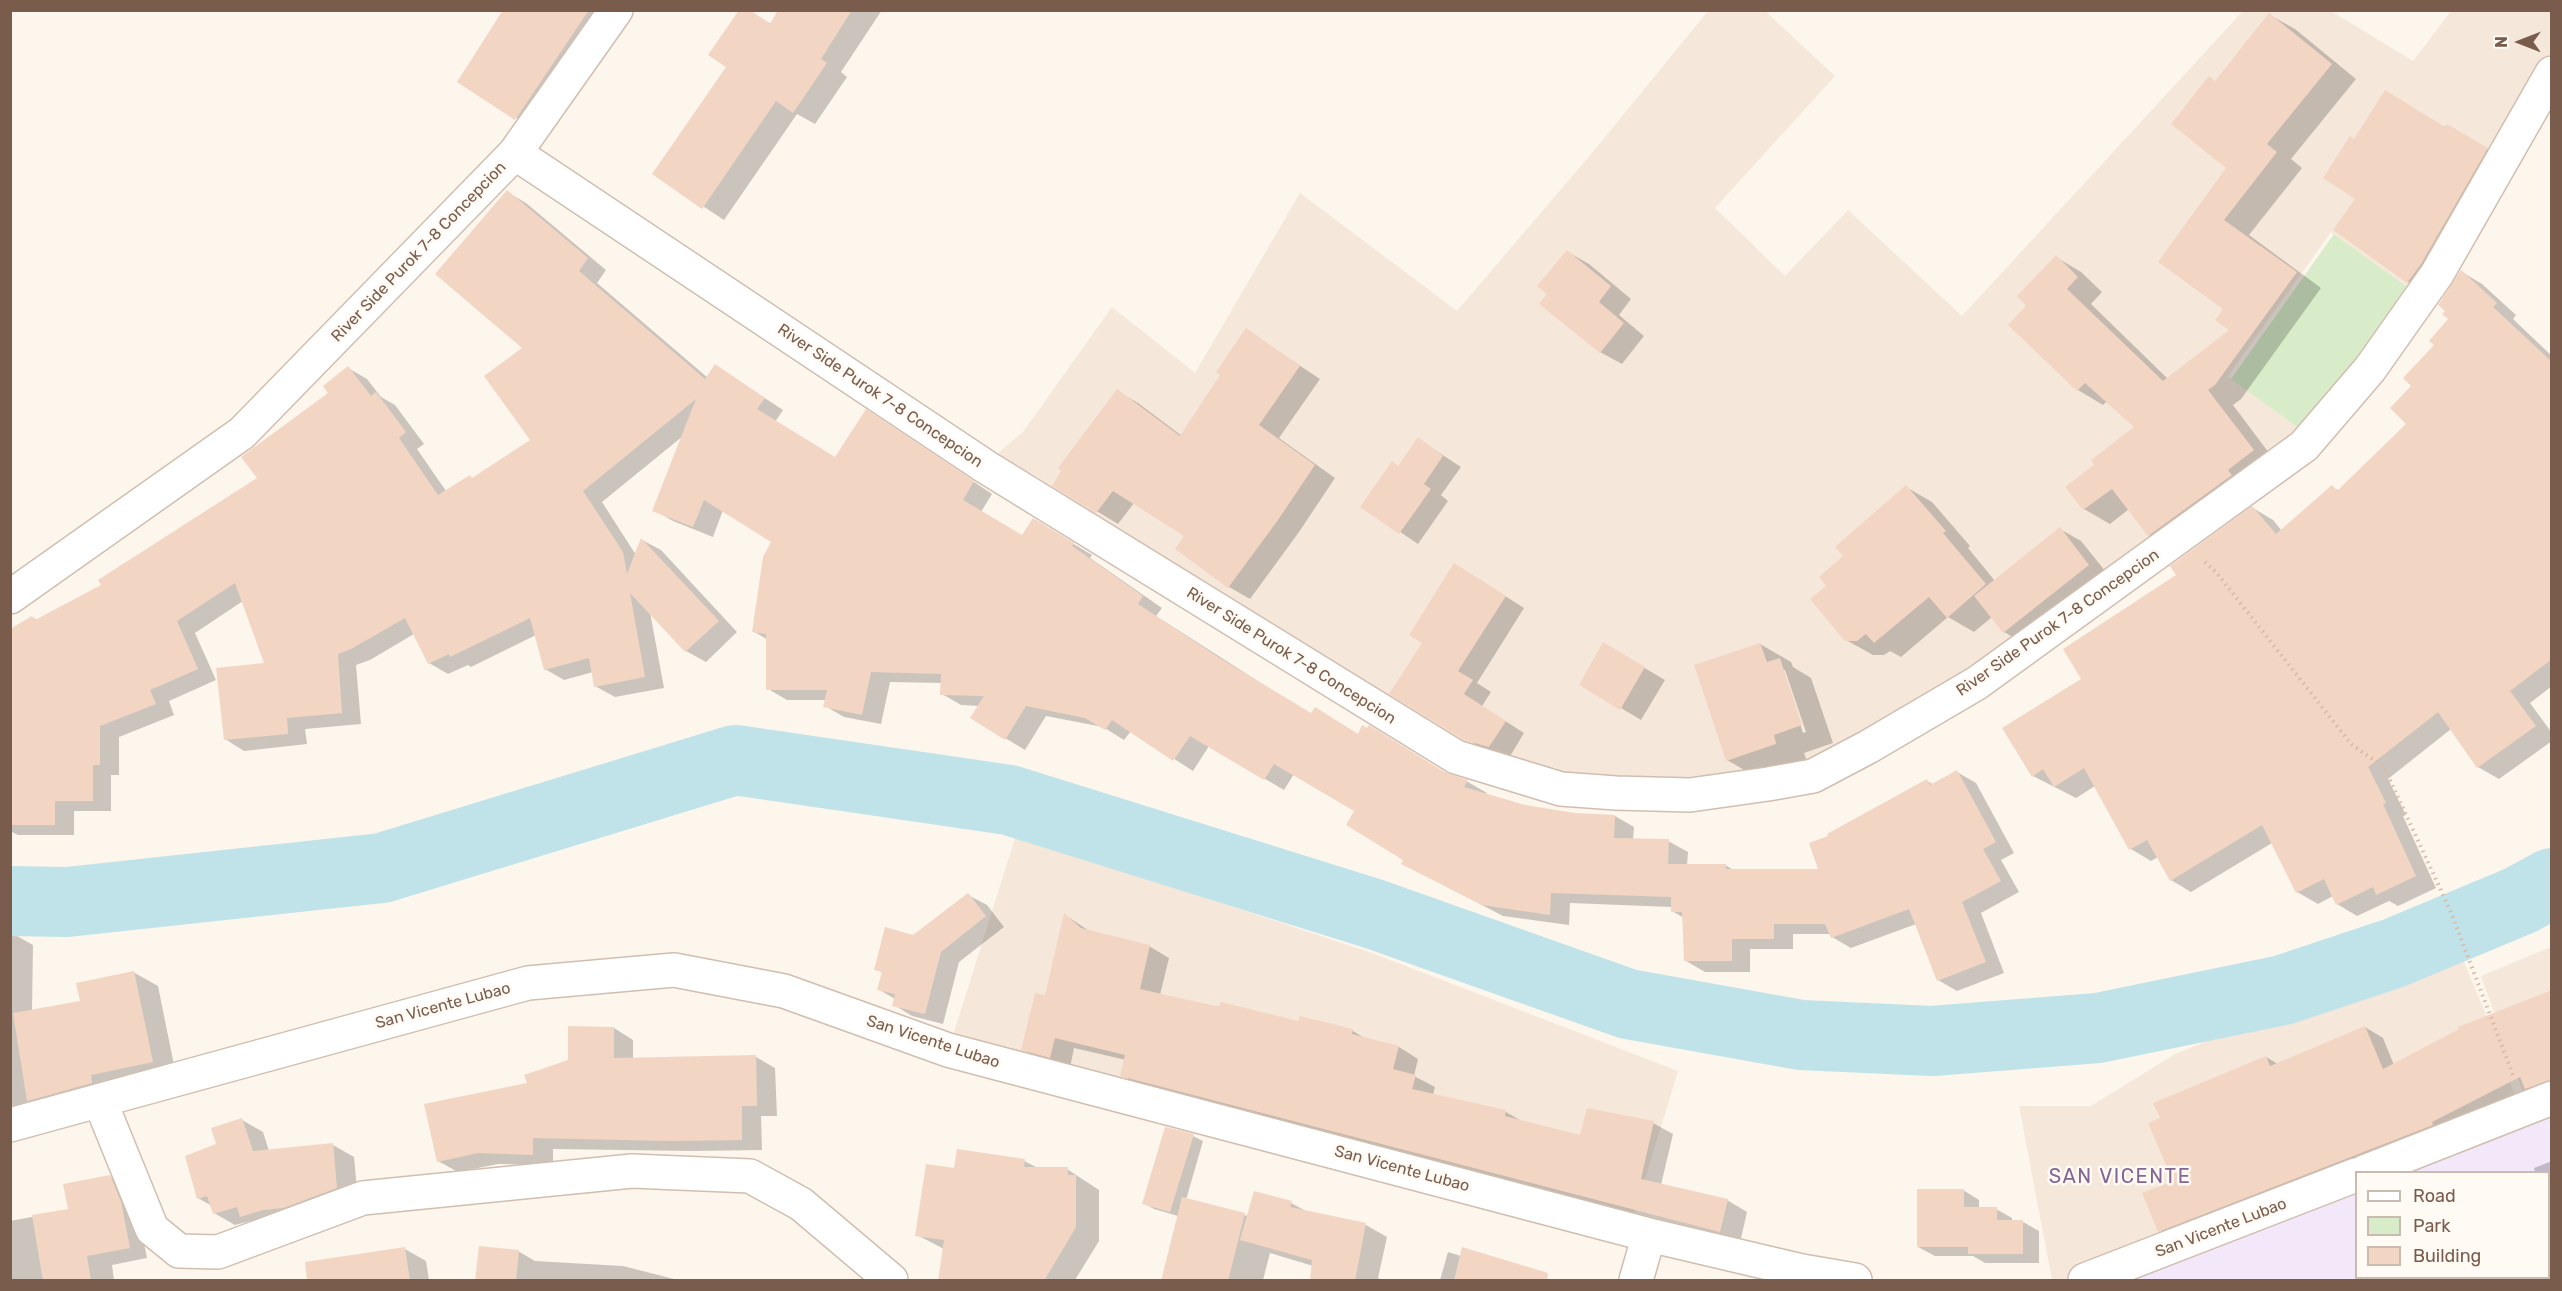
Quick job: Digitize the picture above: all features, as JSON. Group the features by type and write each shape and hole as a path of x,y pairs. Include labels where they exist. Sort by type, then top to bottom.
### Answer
{"street":[{"path":"515,153 616,10"},
{"name":"River Side Purok 7-8 Concepcion","path":"10,597 242,433 515,153 986,467 1456,757 1561,789 1616,793 1690,795 1813,776 1868,747 1977,683 2304,446 2370,369 2437,274 2552,73"},
{"name":"San Vicente Lubao","path":"10,1125 528,983 674,970 784,991 948,1050 1662,1238 1855,1281"},
{"path":"100,1101 152,1229 179,1251 218,1252 363,1198 644,1172 750,1176 801,1204 891,1281"},
{"path":"2369,1171 2539,1103"},
{"name":"San Vicente Lubao","path":"2085,1281 2355,1175"},
{"path":"1636,1281 1662,1238"}],"path":[{"path":"2179,538 2216,572 2351,744 2384,767 2450,910 2481,990 2539,1103"}],"shaded area":[{"path":"1708,11 1765,11 1835,76 1715,208 1785,276 1848,210 1962,316 2243,11 2331,11 2413,61 2451,11 2551,11 2551,53 2410,289 2331,232 2228,376 2307,434 1973,672 1822,764 1590,788 1478,761 1332,669 1033,474 991,459 1023,432 1112,307 1195,373 1300,193 1457,311 1592,153"},
{"path":"1016,835 1372,953 1678,1071 1631,1225 950,1045"},
{"path":"2455,941 2496,1038 2518,1106 2362,1171 2355,1171 2355,1174 2100,1280 2052,1280 2019,1106 2091,1106 2175,1054"},
{"path":"2551,947 2551,1089 2526,1101 2481,976"},
{"path":"2551,1111 2551,1280 2123,1280 2355,1188 2355,1279 2550,1279 2550,1171 2400,1171"}],"green space":[{"path":"2334,234 2410,289 2307,434 2231,379"}],"building":[{"path":"503,10 589,10 515,120 457,82"},
{"path":"739,10 750,10 770,24 778,10 852,10 821,59 827,63 793,113 776,101 702,209 652,174 726,67 708,55"},
{"path":"2269,13 2332,64 2267,144 2277,152 2224,220 2297,272 2215,385 2208,390 2254,450 2228,470 2232,475 2148,536 2112,489 2083,510 2065,487 2094,465 2091,460 2134,427 2085,383 2077,391 2008,325 2026,306 2017,296 2056,255 2078,277 2067,289 2163,381 2229,330 2215,320 2223,309 2158,262 2226,168 2171,124 2209,76 2215,81"},
{"path":"2385,90 2445,127 2447,124 2488,148 2421,264 2407,283 2333,230 2355,199 2323,178 2350,136 2354,139"},
{"path":"507,190 588,258 579,271 705,379 715,364 765,398 757,409 835,457 866,409 974,481 963,500 1022,535 1033,518 1074,543 1072,546 1143,596 1138,604 1218,657 1311,713 1315,707 1358,734 1362,725 1367,728 1369,725 1446,773 1468,780 1464,787 1525,805 1575,813 1615,815 1614,838 1669,839 1668,864 1726,864 1726,869 1818,869 1809,843 1828,836 1827,834 1927,779 1930,785 1957,770 1996,842 1983,849 2001,881 1962,902 1986,962 1937,981 1909,909 1831,938 1825,924 1774,924 1774,939 1732,939 1732,961 1684,961 1682,912 1671,912 1671,897 1551,893 1550,915 1482,905 1401,864 1403,860 1346,825 1354,811 1274,764 1264,780 1190,736 1173,761 1112,720 1105,730 1085,718 1026,706 1005,740 970,718 984,696 940,695 941,674 871,672 862,715 823,707 827,690 766,690 766,634 752,632 763,557 771,542 704,500 693,527 652,511 696,399 583,491 623,552 627,574 641,538 719,621 685,652 630,593 645,677 594,687 589,658 544,670 530,618 450,657 449,654 428,664 405,618 338,654 342,713 287,718 288,734 224,740 216,668 264,663 235,583 177,621 198,669 150,690 156,704 100,726 100,765 93,765 93,801 55,801 55,825 10,825 10,629 32,616 35,620 101,585 98,580 257,478 241,457 328,393 323,386 348,366 371,396 376,392 406,432 399,438 438,495 470,475 472,478 530,440 484,376 522,348 435,274"},
{"path":"1567,250 1611,286 1599,302 1624,323 1600,353 1539,304 1547,294 1537,286"},
{"path":"2461,270 2497,303 2493,307 2552,362 2552,659 2510,691 2536,726 2477,768 2438,712 2368,767 2386,803 2383,804 2416,876 2376,895 2373,887 2336,905 2324,879 2296,893 2262,825 2170,881 2147,840 2129,850 2084,768 2054,787 2043,769 2032,777 2002,728 2081,679 2063,649 2176,575 2170,566 2252,506 2276,534 2332,485 2337,491 2406,424 2390,408 2411,386 2403,378 2434,345 2429,341 2448,319 2442,314 2445,311 2438,305"},
{"path":"1246,328 1300,366 1259,425 1315,465 1228,588 1175,549 1184,536 1113,491 1096,513 1052,486 1061,471 1058,468 1117,389 1180,436 1220,375 1216,372"},
{"path":"1418,437 1443,456 1424,484 1431,489 1399,534 1360,507 1392,461 1398,466"},
{"path":"1906,485 1946,531 1943,533 1986,584 1947,618 1929,597 1874,643 1866,634 1857,641 1845,641 1810,599 1826,586 1819,577 1843,556 1835,547"},
{"path":"2060,527 2089,565 2003,633 1974,596"},
{"path":"1454,563 1506,596 1458,671 1473,680 1464,694 1506,721 1489,747 1464,740 1389,694 1422,643 1409,635"},
{"path":"1603,642 1645,667 1620,710 1579,685"},
{"path":"1760,643 1767,662 1780,658 1802,725 1774,735 1776,744 1726,761 1694,665"},
{"path":"968,893 986,916 941,952 925,1014 892,1006 895,994 877,990 882,972 874,970 885,927 913,935"},
{"path":"1064,913 1081,928 1150,945 1140,989 1219,1007 1221,1002 1298,1021 1300,1016 1353,1029 1352,1034 1399,1046 1393,1069 1416,1075 1412,1089 1506,1110 1505,1116 1580,1135 1587,1108 1654,1121 1641,1179 1728,1199 1720,1232 1120,1076 1125,1055 1055,1038 1050,1058 1021,1050 1035,993 1045,995"},
{"path":"134,971 153,1062 91,1075 92,1083 27,1101 13,1013 80,1001 76,983"},
{"path":"2552,990 2552,1080 2525,1089 2520,1077 2432,1122 2433,1125 2158,1232 2142,1193 2173,1181 2148,1123 2160,1118 2153,1103 2266,1056 2270,1066 2365,1026 2383,1069 2459,1029 2458,1027"},
{"path":"568,1026 614,1027 614,1058 756,1055 757,1106 742,1106 742,1140 533,1138 533,1155 478,1153 437,1162 424,1104 527,1083 524,1075 568,1060"},
{"path":"242,1118 253,1151 333,1143 337,1188 283,1208 263,1210 240,1217 237,1207 213,1214 207,1196 197,1199 185,1156 216,1144 211,1128"},
{"path":"1165,1127 1194,1134 1170,1212 1142,1204"},
{"path":"957,1149 1025,1159 1024,1167 1068,1167 1068,1175 1076,1175 1076,1227 1044,1281 938,1281 944,1240 915,1236 926,1164 954,1168"},
{"path":"110,1175 121,1202 130,1248 87,1256 91,1281 43,1281 32,1215 68,1209 63,1184"},
{"path":"1917,1189 1964,1189 1964,1207 1997,1207 1997,1220 2023,1220 2023,1254 1968,1254 1968,1247 1917,1247"},
{"path":"1254,1191 1292,1201 1290,1207 1366,1223 1355,1281 1310,1281 1312,1260 1240,1240"},
{"path":"1182,1197 1245,1213 1228,1281 1161,1281"},
{"path":"479,1246 519,1250 516,1281 475,1281"},
{"path":"405,1247 410,1281 307,1281 305,1262"},
{"path":"1462,1247 1548,1273 1547,1281 1454,1281"}],"waterway":[{"path":"10,901 67,902 382,868 735,760 1009,800 1374,914 1628,1004 1801,1035 1932,1041 2098,1028 2283,990 2394,953 2521,900 2552,883"}],"district":[{"name":"SAN VICENTE","path":"2120,1177"}]}
